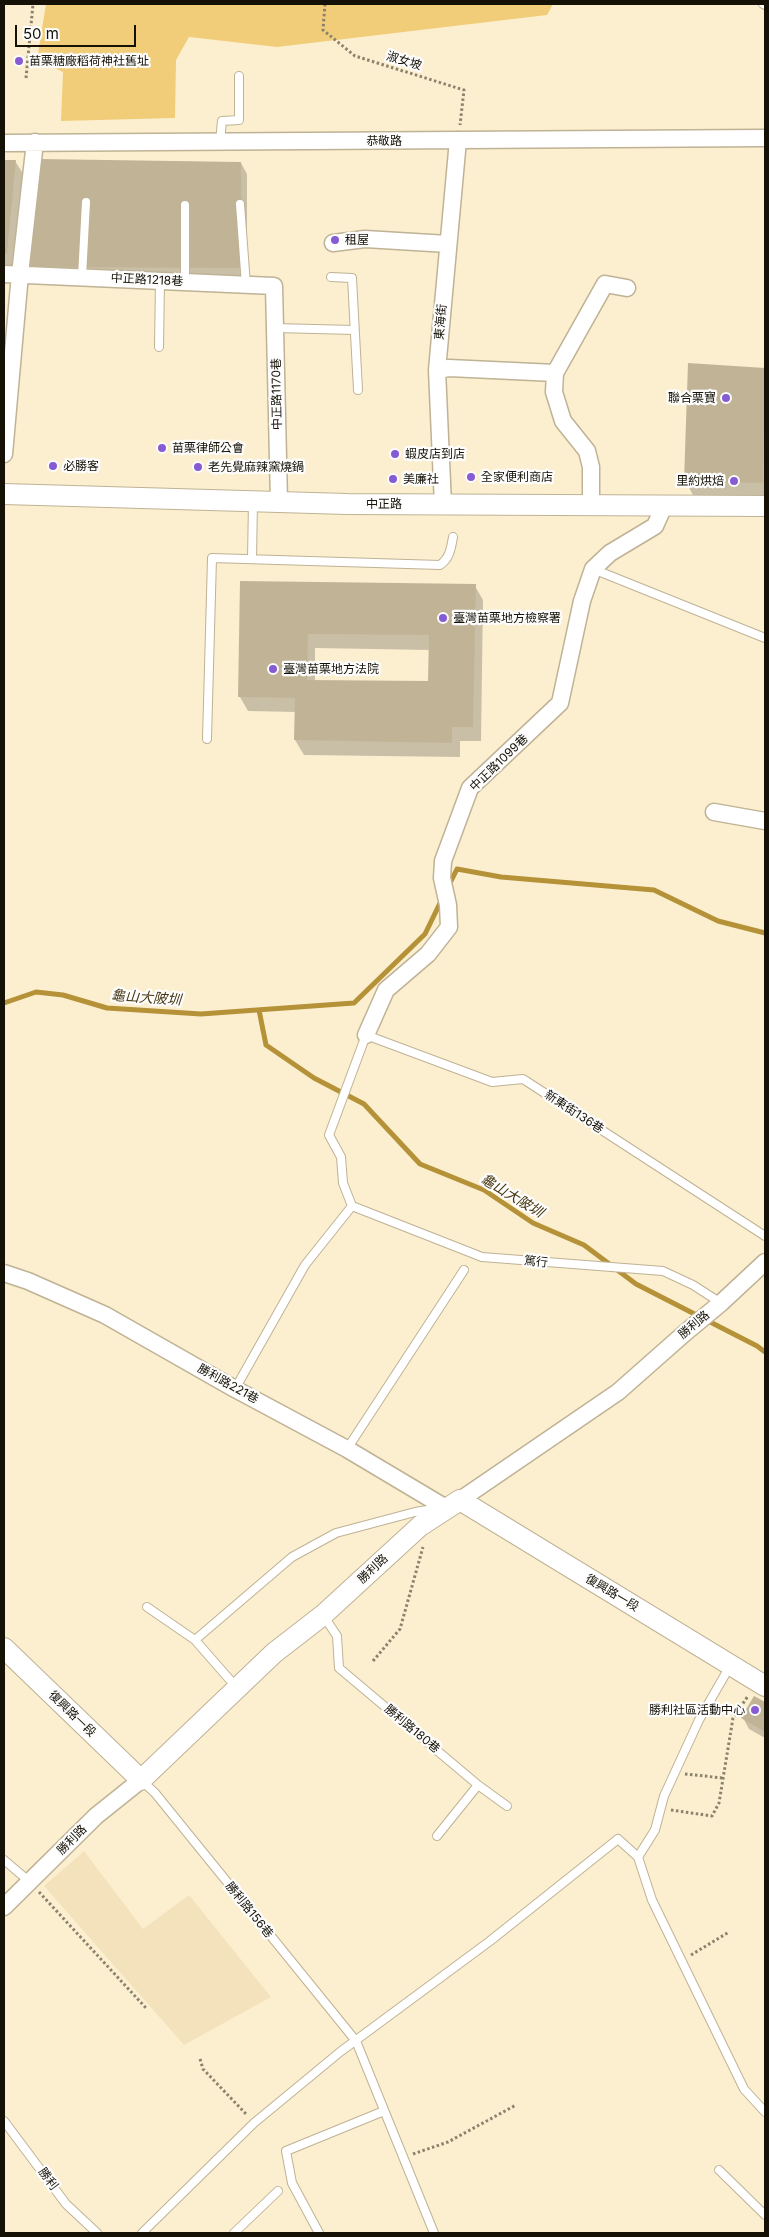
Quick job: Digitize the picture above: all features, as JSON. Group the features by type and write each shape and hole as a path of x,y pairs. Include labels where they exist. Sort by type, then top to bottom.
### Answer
{"street":[{"name":"恭敬路","path":"4,142 765,138"},
{"name":"東海街","path":"443,505 437,370 458,140"},
{"path":"4,454 12,274 35,142"},
{"path":"333,243 365,239 448,244"},
{"name":"中正路1218巷","path":"12,274 274,286"},
{"path":"591,505 592,467 587,451 563,421 554,392 555,373 605,284 627,288"},
{"name":"中正路1170巷","path":"274,286 279,502"},
{"path":"437,370 449,368 555,373"},
{"name":"中正路","path":"4,494 443,505 765,506"},
{"name":"中正路1099巷","path":"366,1035 386,990 428,954 449,927 443,861 470,788 560,704 582,601 593,569 610,553 655,526 664,506"},
{"path":"714,812 765,821"},
{"name":"勝利路","path":"4,1907 96,1816 141,1780 274,1653 323,1615 420,1526 618,1392 721,1303 765,1262"},
{"name":"勝利路221巷","path":"4,1273 28,1281 105,1315 347,1449 453,1504"},
{"name":"復興路一段","path":"453,1504 762,1683"},
{"name":"復興路一段","path":"4,1648 141,1780"}],"lane":[{"path":"220,142 222,121 239,120 240,76"},
{"path":"82,276 86,202"},
{"path":"240,204 246,285"},
{"path":"185,205 185,282"},
{"path":"331,277 352,278 358,390"},
{"path":"159,347 160,280"},
{"path":"275,328 354,330"},
{"path":"252,559 253,501"},
{"path":"207,739 212,558 440,565 450,554 454,537"},
{"path":"593,569 765,638"},
{"path":"235,1388 305,1265 352,1206 343,1183 341,1157 329,1135 366,1035"},
{"name":"新東街136巷","path":"366,1035 492,1082 523,1079 765,1236"},
{"name":"篤行","path":"352,1206 482,1257 663,1271 693,1285 721,1303"},
{"path":"347,1449 464,1270"},
{"path":"195,1640 292,1557 336,1534 415,1512 453,1504"},
{"path":"147,1607 195,1640 237,1688"},
{"name":"勝利路180巷","path":"323,1615 337,1636 339,1668 478,1785 507,1806"},
{"path":"638,1857 656,1830 664,1796 699,1720 731,1665"},
{"name":"勝利路156巷","path":"141,1780 155,1793 356,2041 434,2233"},
{"path":"437,1836 478,1785"},
{"path":"142,2233 254,2123 340,2052 490,1941 618,1839 638,1857 652,1900 744,2089 765,2112"},
{"path":"4,1860 30,1882"},
{"path":"319,2233 292,2183 286,2151 384,2111"},
{"name":"勝利","path":"4,2121 66,2204 97,2233"},
{"path":"720,2170 765,2215"},
{"path":"234,2233 278,2191"}],"path":[{"path":"26,78 33,4"},
{"name":"淑女坡","path":"325,4 322,30 355,56 464,90 458,140"},
{"path":"373,1661 400,1629 424,1546"},
{"path":"661,1808 712,1816 719,1803 733,1718 762,1683"},
{"path":"674,1773 723,1778"},
{"path":"30,1882 146,2008"},
{"path":"681,1961 729,1932"},
{"path":"200,2059 203,2069 254,2123"},
{"path":"403,2158 448,2142 516,2105"}],"shaded area":[{"path":"46,4 553,4 547,15 277,47 189,37 176,60 175,118 61,121 63,72 37,60"},
{"path":"84,1851 143,1929 189,1895 271,1997 184,2045 44,1886"}],"building":[{"path":"39,159 241,162 242,268 26,267"},
{"path":"4,160 16,160 7,253 4,255"},
{"name":"聯合栗寶","path":"688,363 765,368 763,483 684,481"},
{"name":"臺灣苗栗地方法院","path":"240,581 476,584 473,727 452,727 452,743 294,740 295,698 238,697","holes":["308,634 429,635 428,681 307,680"]},
{"name":"勝利社區活動中心","path":"754,1696 765,1702 765,1732 741,1718"}],"waterway":[{"name":"龜山大陂圳","path":"448,887 457,869 501,877 654,890 718,921 765,933"},
{"name":"龜山大陂圳","path":"4,1003 36,992 63,995 107,1008 201,1014 354,1003 425,934 442,899"},
{"name":"龜山大陂圳","path":"259,1010 266,1045 314,1078 364,1104 420,1164 484,1190 533,1223 584,1245 636,1284 757,1346 765,1352"}],"place":[{"name":"苗栗糖廠稻荷神社舊址","path":"19,61"},
{"name":"租屋","path":"335,240"},
{"name":"聯合栗寶","path":"726,398"},
{"name":"苗栗律師公會","path":"162,448"},
{"name":"蝦皮店到店","path":"395,454"},
{"name":"必勝客","path":"53,466"},
{"name":"老先覺麻辣窯燒鍋","path":"198,467"},
{"name":"全家便利商店","path":"471,477"},
{"name":"美廉社","path":"393,479"},
{"name":"里約烘焙","path":"734,481"},
{"name":"臺灣苗栗地方檢察署","path":"443,618"},
{"name":"臺灣苗栗地方法院","path":"273,669"},
{"name":"勝利社區活動中心","path":"755,1710"}]}
